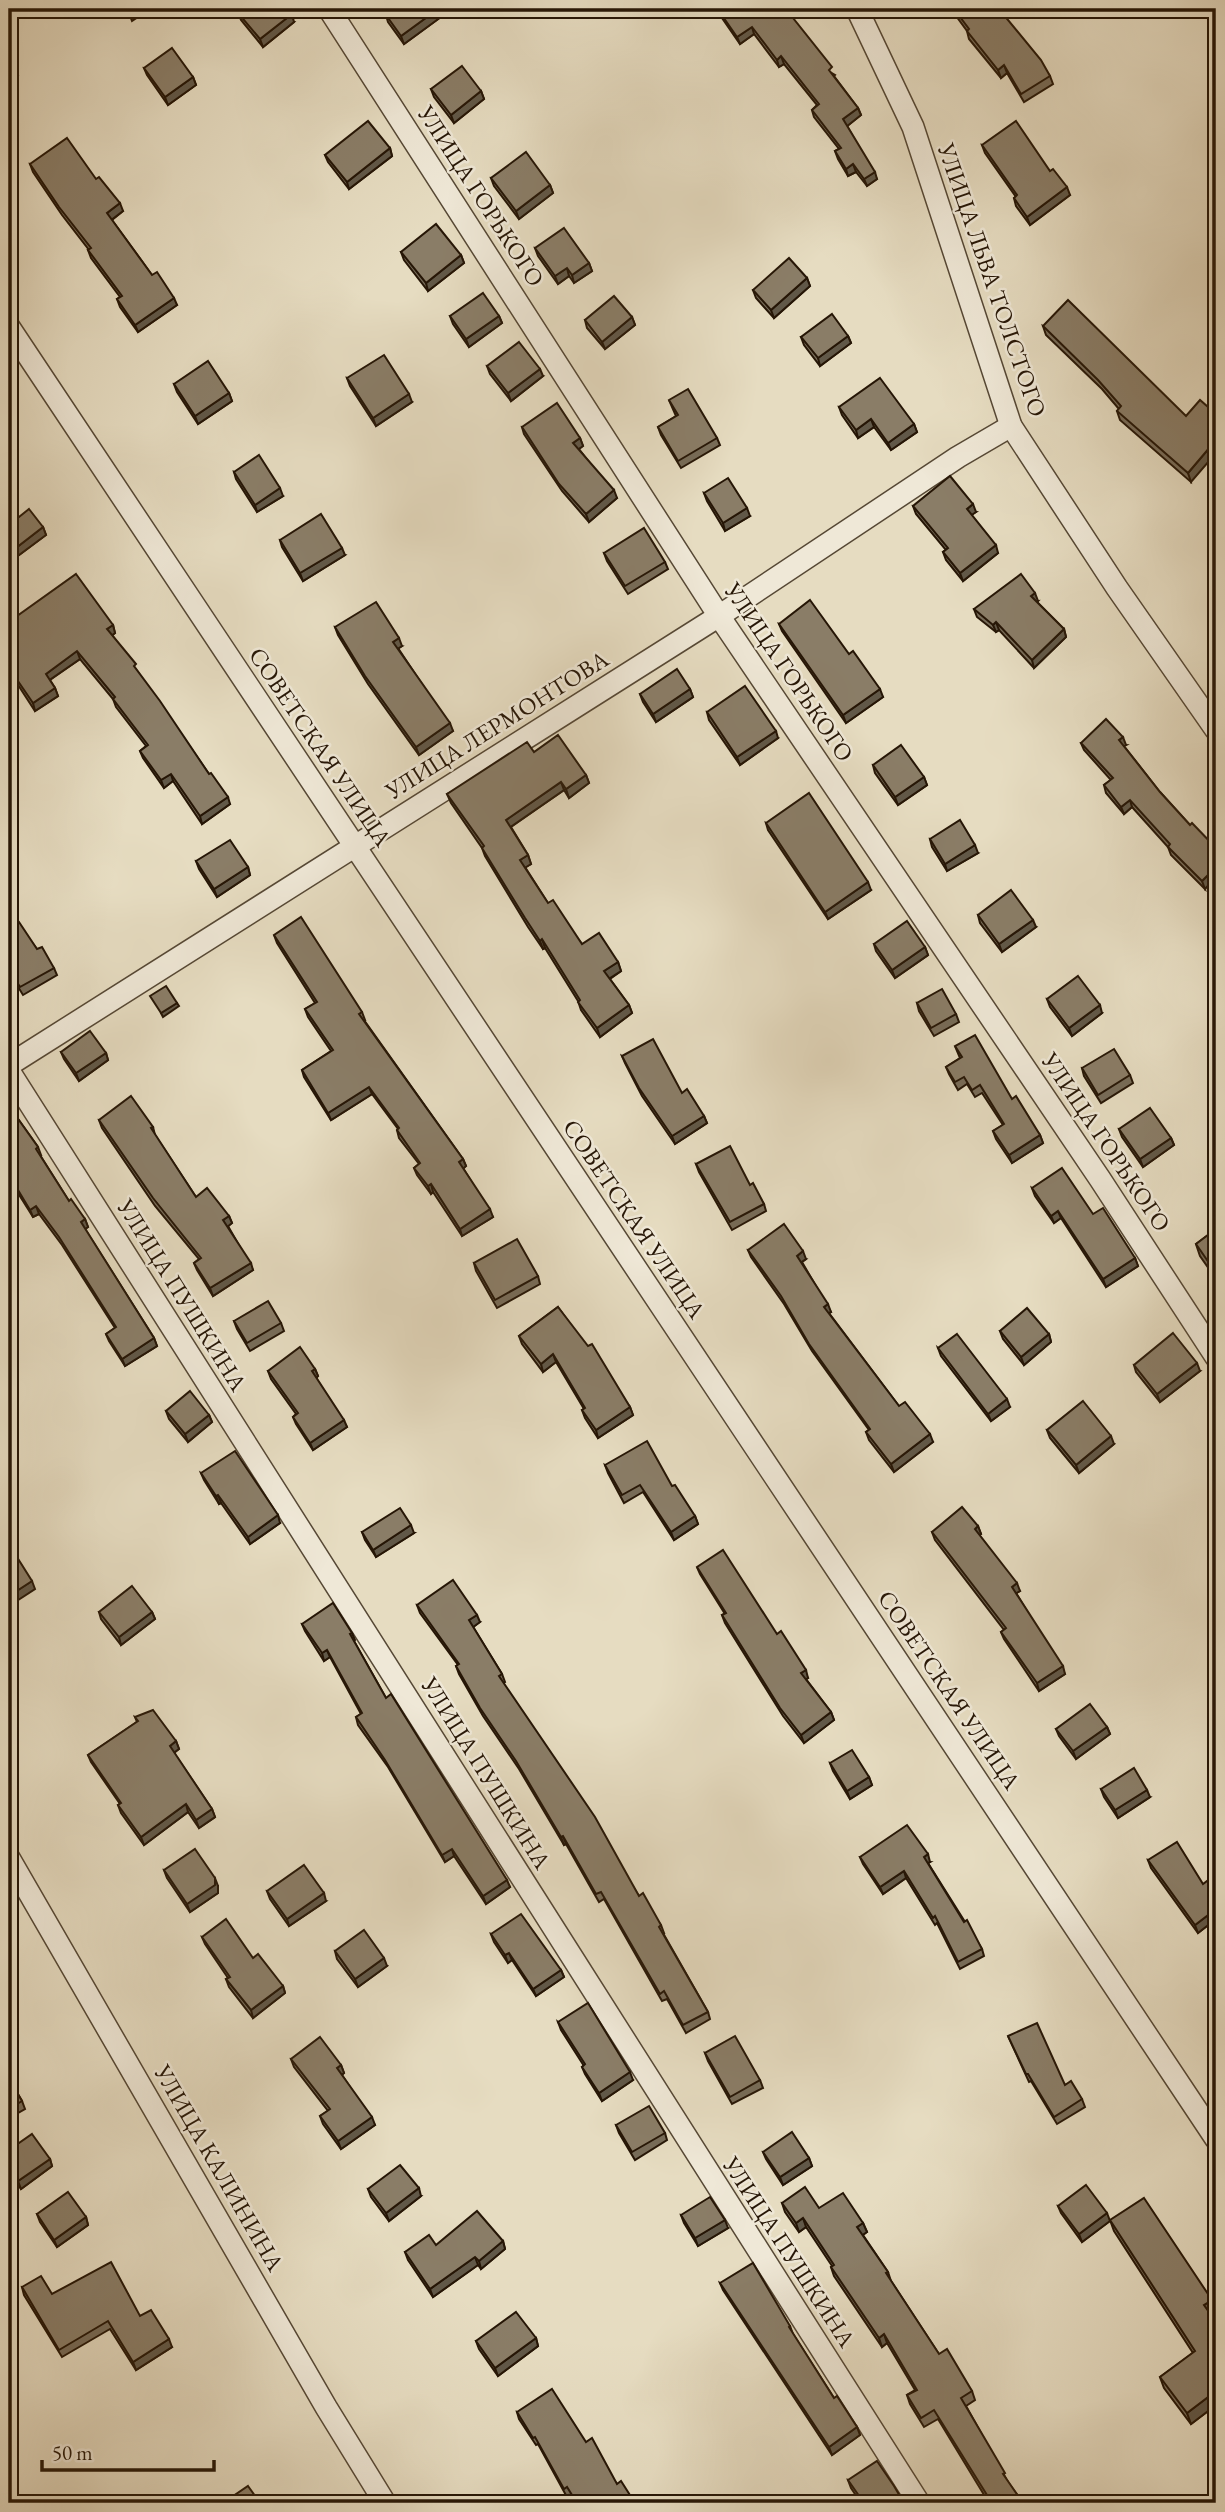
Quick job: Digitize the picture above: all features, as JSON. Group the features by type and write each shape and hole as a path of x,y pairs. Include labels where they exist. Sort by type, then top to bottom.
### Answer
{"street":[{"name":"УЛИЦА ГОРЬКОГО","path":"329,9 719,616 1092,1167 1216,1357"},
{"name":"УЛИЦА ЛЬВА ТОЛСТОГО","path":"857,9 913,127 1011,426 1117,588 1216,730"},
{"name":"СОВЕТСКАЯ УЛИЦА","path":"9,327 1216,2139"},
{"name":"УЛИЦА ЛЕРМОНТОВА","path":"9,1065 719,616 935,472 1011,426"},
{"name":"УЛИЦА ПУШКИНА","path":"9,1071 919,2503"},
{"name":"УЛИЦА КАЛИНИНА","path":"9,1858 319,2395 385,2503"}],"building":[{"path":"243,9 287,9 292,14 260,39 238,13"},
{"path":"394,9 438,9 401,36 386,15"},
{"path":"783,9 787,15 789,13 832,67 829,70 858,108 843,119 875,172 864,179 853,164 846,169 835,151 841,148 812,110 819,104 781,56 777,60 752,27 737,37 719,11"},
{"path":"954,9 999,9 1041,60 1050,76 1021,94 1004,65 998,70 967,31 969,29"},
{"path":"172,48 193,77 165,97 144,68"},
{"path":"9,56 15,67 9,71"},
{"path":"462,66 481,91 451,115 431,89"},
{"path":"368,121 390,148 347,182 325,155"},
{"path":"1016,121 1050,171 1053,169 1067,187 1027,217 1014,198 1017,195 982,145"},
{"path":"67,138 96,179 99,177 120,203 107,213 152,275 157,272 174,298 135,325 117,299 122,296 88,250 91,248 30,164"},
{"path":"526,152 550,185 516,211 491,178"},
{"path":"436,224 461,255 426,283 401,252"},
{"path":"564,228 589,263 572,275 567,268 555,276 535,248"},
{"path":"789,258 807,278 771,310 753,290"},
{"path":"483,293 499,316 466,339 450,316"},
{"path":"614,296 632,317 602,342 585,320"},
{"path":"1068,300 1186,416 1200,400 1216,414 1216,440 1188,473 1117,411 1121,406 1043,326"},
{"path":"832,314 848,336 818,358 801,337"},
{"path":"519,342 540,369 508,393 487,366"},
{"path":"384,355 409,394 373,418 347,378"},
{"path":"208,361 229,393 195,416 174,384"},
{"path":"880,378 914,424 888,443 871,419 856,430 839,407"},
{"path":"688,389 717,438 678,461 658,427 678,415 669,400"},
{"path":"557,403 580,438 573,443 614,490 586,514 559,484 522,427"},
{"path":"259,455 280,488 255,505 234,472"},
{"path":"950,476 973,504 967,509 996,545 960,573 943,552 948,548 913,506"},
{"path":"728,478 747,508 723,523 704,493"},
{"path":"29,509 43,527 12,551 9,546 9,525"},
{"path":"321,514 342,548 300,573 280,540"},
{"path":"644,528 665,562 625,586 604,553"},
{"path":"76,574 113,625 107,629 136,664 134,666 228,797 200,816 171,774 161,780 140,751 148,745 113,699 115,697 77,651 46,674 55,688 33,703 9,668 9,619 10,621"},
{"path":"1021,574 1035,593 1031,596 1064,629 1032,660 996,622 993,625 974,609"},
{"path":"810,600 849,654 853,651 880,689 843,715 779,624"},
{"path":"376,602 399,638 393,642 450,723 416,747 365,676 335,627"},
{"path":"1216,615 1216,629 1210,622"},
{"path":"677,669 690,689 653,714 640,694"},
{"path":"745,686 776,731 737,757 707,712"},
{"path":"1106,719 1123,737 1119,740 1160,792 1190,825 1192,823 1216,848 1216,867 1202,881 1168,847 1170,844 1130,800 1121,807 1104,785 1113,778 1081,743"},
{"path":"558,735 586,775 566,789 561,782 506,820 528,855 520,860 548,903 553,900 582,944 599,933 618,962 604,971 629,1005 597,1028 578,1002 580,1000 542,939 540,941 525,918 482,848 484,846 447,794 527,742 534,752"},
{"path":"901,745 924,777 895,797 873,765"},
{"path":"809,793 868,882 825,912 766,823"},
{"path":"960,820 975,845 945,864 930,839"},
{"path":"230,840 248,867 214,889 196,861"},
{"path":"1011,890 1033,920 999,944 978,915"},
{"path":"9,909 37,949 42,947 54,968 20,987 9,969"},
{"path":"301,917 362,1012 359,1014 463,1159 459,1162 490,1209 460,1229 431,1184 428,1186 414,1168 420,1163 369,1087 328,1113 302,1070 333,1050 305,1009 317,1002 274,935"},
{"path":"907,921 925,947 892,970 874,944"},
{"path":"1078,976 1100,1005 1069,1028 1047,999"},
{"path":"166,986 177,1003 161,1013 150,996"},
{"path":"942,989 956,1014 931,1028 917,1003"},
{"path":"90,1031 106,1053 76,1073 61,1052"},
{"path":"975,1035 1012,1099 1016,1096 1040,1135 1009,1155 993,1131 1004,1124 980,1085 972,1090 964,1077 955,1082 946,1067 962,1057 955,1046"},
{"path":"653,1039 682,1093 687,1089 704,1116 672,1136 639,1088 622,1056"},
{"path":"1114,1049 1130,1075 1098,1095 1082,1068"},
{"path":"131,1096 196,1197 207,1188 229,1216 223,1220 251,1263 210,1288 194,1263 201,1258 153,1198 99,1120"},
{"path":"9,1104 69,1201 71,1199 85,1219 81,1222 154,1338 122,1359 106,1334 116,1327 59,1237 36,1206 30,1210 15,1185 17,1183 9,1171"},
{"path":"1150,1108 1171,1138 1140,1159 1119,1129"},
{"path":"730,1146 750,1185 753,1183 764,1204 730,1222 696,1164"},
{"path":"1062,1168 1093,1214 1103,1208 1135,1258 1103,1279 1058,1211 1051,1216 1032,1188"},
{"path":"784,1224 803,1251 797,1256 828,1304 824,1307 899,1406 905,1402 930,1434 891,1464 866,1432 870,1429 809,1344 781,1296 748,1250"},
{"path":"1216,1229 1216,1273 1196,1244"},
{"path":"517,1239 538,1276 495,1300 474,1263"},
{"path":"268,1301 281,1323 247,1343 234,1321"},
{"path":"558,1307 588,1346 592,1344 630,1407 596,1430 582,1410 585,1408 553,1354 541,1364 519,1336"},
{"path":"1027,1308 1049,1334 1021,1357 1000,1331"},
{"path":"1173,1333 1197,1363 1157,1394 1134,1365"},
{"path":"957,1334 1007,1399 988,1414 938,1348"},
{"path":"300,1347 315,1369 312,1371 344,1420 310,1443 293,1417 298,1413 268,1371"},
{"path":"190,1391 209,1415 185,1434 166,1411"},
{"path":"1083,1401 1111,1436 1076,1465 1047,1430"},
{"path":"647,1441 672,1486 675,1485 695,1516 671,1532 640,1485 622,1495 605,1465"},
{"path":"235,1451 278,1515 248,1537 201,1473"},
{"path":"962,1507 978,1526 975,1529 1017,1583 1012,1587 1063,1666 1037,1683 1001,1632 1006,1628 932,1532"},
{"path":"400,1508 411,1525 373,1550 362,1532"},
{"path":"9,1546 32,1581 9,1596"},
{"path":"723,1550 777,1634 781,1631 806,1670 801,1673 831,1712 801,1735 780,1708 722,1615 726,1613 697,1567"},
{"path":"453,1580 477,1615 469,1620 502,1674 499,1676 595,1817 639,1896 643,1893 661,1925 659,1927 708,2012 683,2025 664,1991 660,1994 601,1892 596,1894 563,1836 561,1837 516,1761 480,1708 456,1666 459,1664 417,1605"},
{"path":"132,1586 152,1612 119,1637 99,1612"},
{"path":"333,1603 386,1698 391,1694 507,1880 483,1896 452,1849 442,1855 356,1717 362,1713 327,1650 322,1653 302,1624"},
{"path":"1090,1704 1107,1727 1073,1751 1056,1729"},
{"path":"153,1710 176,1741 170,1746 212,1809 196,1820 186,1804 141,1837 88,1755 138,1721 135,1717"},
{"path":"852,1750 869,1777 847,1791 830,1763"},
{"path":"1134,1768 1147,1790 1115,1810 1101,1789"},
{"path":"907,1825 928,1854 924,1857 964,1922 967,1920 982,1949 958,1962 935,1916 933,1918 904,1871 880,1887 860,1857"},
{"path":"1177,1842 1203,1884 1211,1878 1216,1885 1216,1909 1195,1925 1148,1860"},
{"path":"195,1849 215,1878 215,1885 187,1904 164,1870"},
{"path":"304,1865 324,1893 287,1919 267,1891"},
{"path":"521,1914 561,1970 533,1989 509,1953 505,1955 491,1934"},
{"path":"226,1919 253,1958 258,1954 283,1986 251,2010 226,1979 230,1977 202,1937"},
{"path":"364,1930 384,1958 355,1979 335,1951"},
{"path":"588,2003 630,2072 599,2093 582,2067 585,2064 558,2022"},
{"path":"1037,2023 1065,2085 1071,2081 1082,2099 1054,2117 1026,2074 1008,2036"},
{"path":"735,2036 760,2080 730,2097 705,2053"},
{"path":"320,2037 341,2065 337,2068 372,2117 338,2141 320,2116 330,2109 291,2059"},
{"path":"9,2079 22,2101 9,2109"},
{"path":"649,2106 665,2133 632,2152 616,2125"},
{"path":"792,2132 809,2158 780,2177 763,2152"},
{"path":"32,2134 50,2159 18,2181 9,2167 9,2150"},
{"path":"400,2165 419,2188 386,2213 368,2189"},
{"path":"1086,2185 1107,2213 1079,2234 1058,2206"},
{"path":"805,2187 819,2208 843,2193 863,2223 857,2227 888,2272 886,2273 939,2354 947,2349 972,2391 961,2398 1005,2473 1003,2474 1023,2503 992,2503 934,2410 921,2418 907,2395 917,2390 884,2334 879,2338 831,2267 834,2265 803,2218 796,2223 782,2203"},
{"path":"68,2192 86,2217 54,2240 37,2214"},
{"path":"710,2197 725,2220 695,2238 681,2215"},
{"path":"1144,2198 1212,2300 1204,2305 1216,2322 1216,2391 1187,2413 1160,2377 1195,2351 1110,2220"},
{"path":"477,2211 503,2241 479,2261 475,2257 430,2289 405,2252 429,2235 436,2245"},
{"path":"111,2262 140,2316 151,2310 169,2339 133,2362 108,2321 59,2350 22,2287 41,2276 52,2294"},
{"path":"753,2263 834,2398 837,2396 857,2427 829,2447 720,2283"},
{"path":"516,2312 536,2338 495,2368 476,2341"},
{"path":"552,2389 586,2442 592,2438 617,2484 621,2481 635,2503 577,2503 567,2487 564,2489 535,2437 533,2438 517,2412"},
{"path":"877,2461 904,2503 864,2503 848,2480"},
{"path":"248,2486 260,2503 223,2503"}]}
